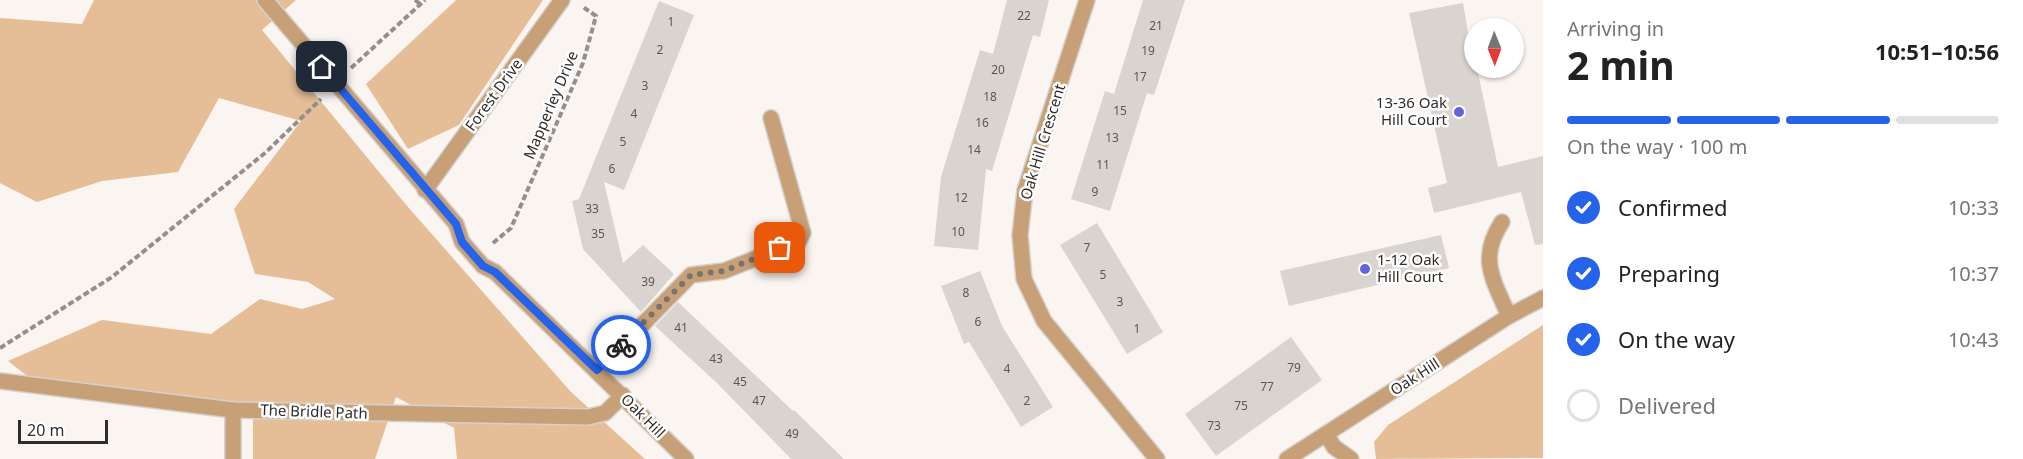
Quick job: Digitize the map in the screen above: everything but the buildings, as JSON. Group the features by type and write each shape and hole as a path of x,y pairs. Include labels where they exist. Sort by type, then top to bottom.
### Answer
{"street":[{"name":"Oak Hill","path":"265,0 458,227 462,242 483,266 495,272 686,459"},
{"name":"Forest Drive","path":"425,190 562,0"},
{"name":"Oak Hill Crescent","path":"1087,0 1025,190 1020,235 1024,279 1044,321 1157,459"},
{"path":"597,370 691,275 724,271 799,240 803,233 771,118"},
{"path":"1502,222 1491,238 1489,259 1494,282 1509,316"},
{"name":"Oak Hill","path":"1287,459 1509,316 1543,298"},
{"name":"The Bridle Path","path":"0,381 233,410 588,417 605,413 622,395"},
{"path":"233,410 233,459"},
{"path":"1326,434 1334,447 1351,459"}],"path":[{"path":"415,0 420,4"},
{"path":"1,346 111,277 265,153 380,38 424,0"},
{"name":"Mapperley Drive","path":"489,247 511,228 583,63 596,16 581,5"}],"shaded area":[{"path":"94,0 296,0 262,30 408,207 571,392 645,459 457,459 454,428 396,397 375,459 253,459 253,418 50,394 8,361 102,320 211,334 260,299 302,309 335,299 308,282 255,274 234,209 301,121 219,98 178,172 102,181 37,202 0,183 0,18 82,24"},
{"path":"456,0 543,0 459,125 408,149 366,84"},
{"path":"1543,325 1543,458 1376,459 1374,442 1388,425"}],"way so far":[{"path":"621,345 691,275 724,271 780,248"}],"place":[{"name":"13-36 Oak Hill Court","path":"1459,112"},
{"name":"1-12 Oak Hill Court","path":"1365,269"}],"route":[{"path":"322,67 456,224 462,242 483,266 495,272 597,370 621,345"}]}
